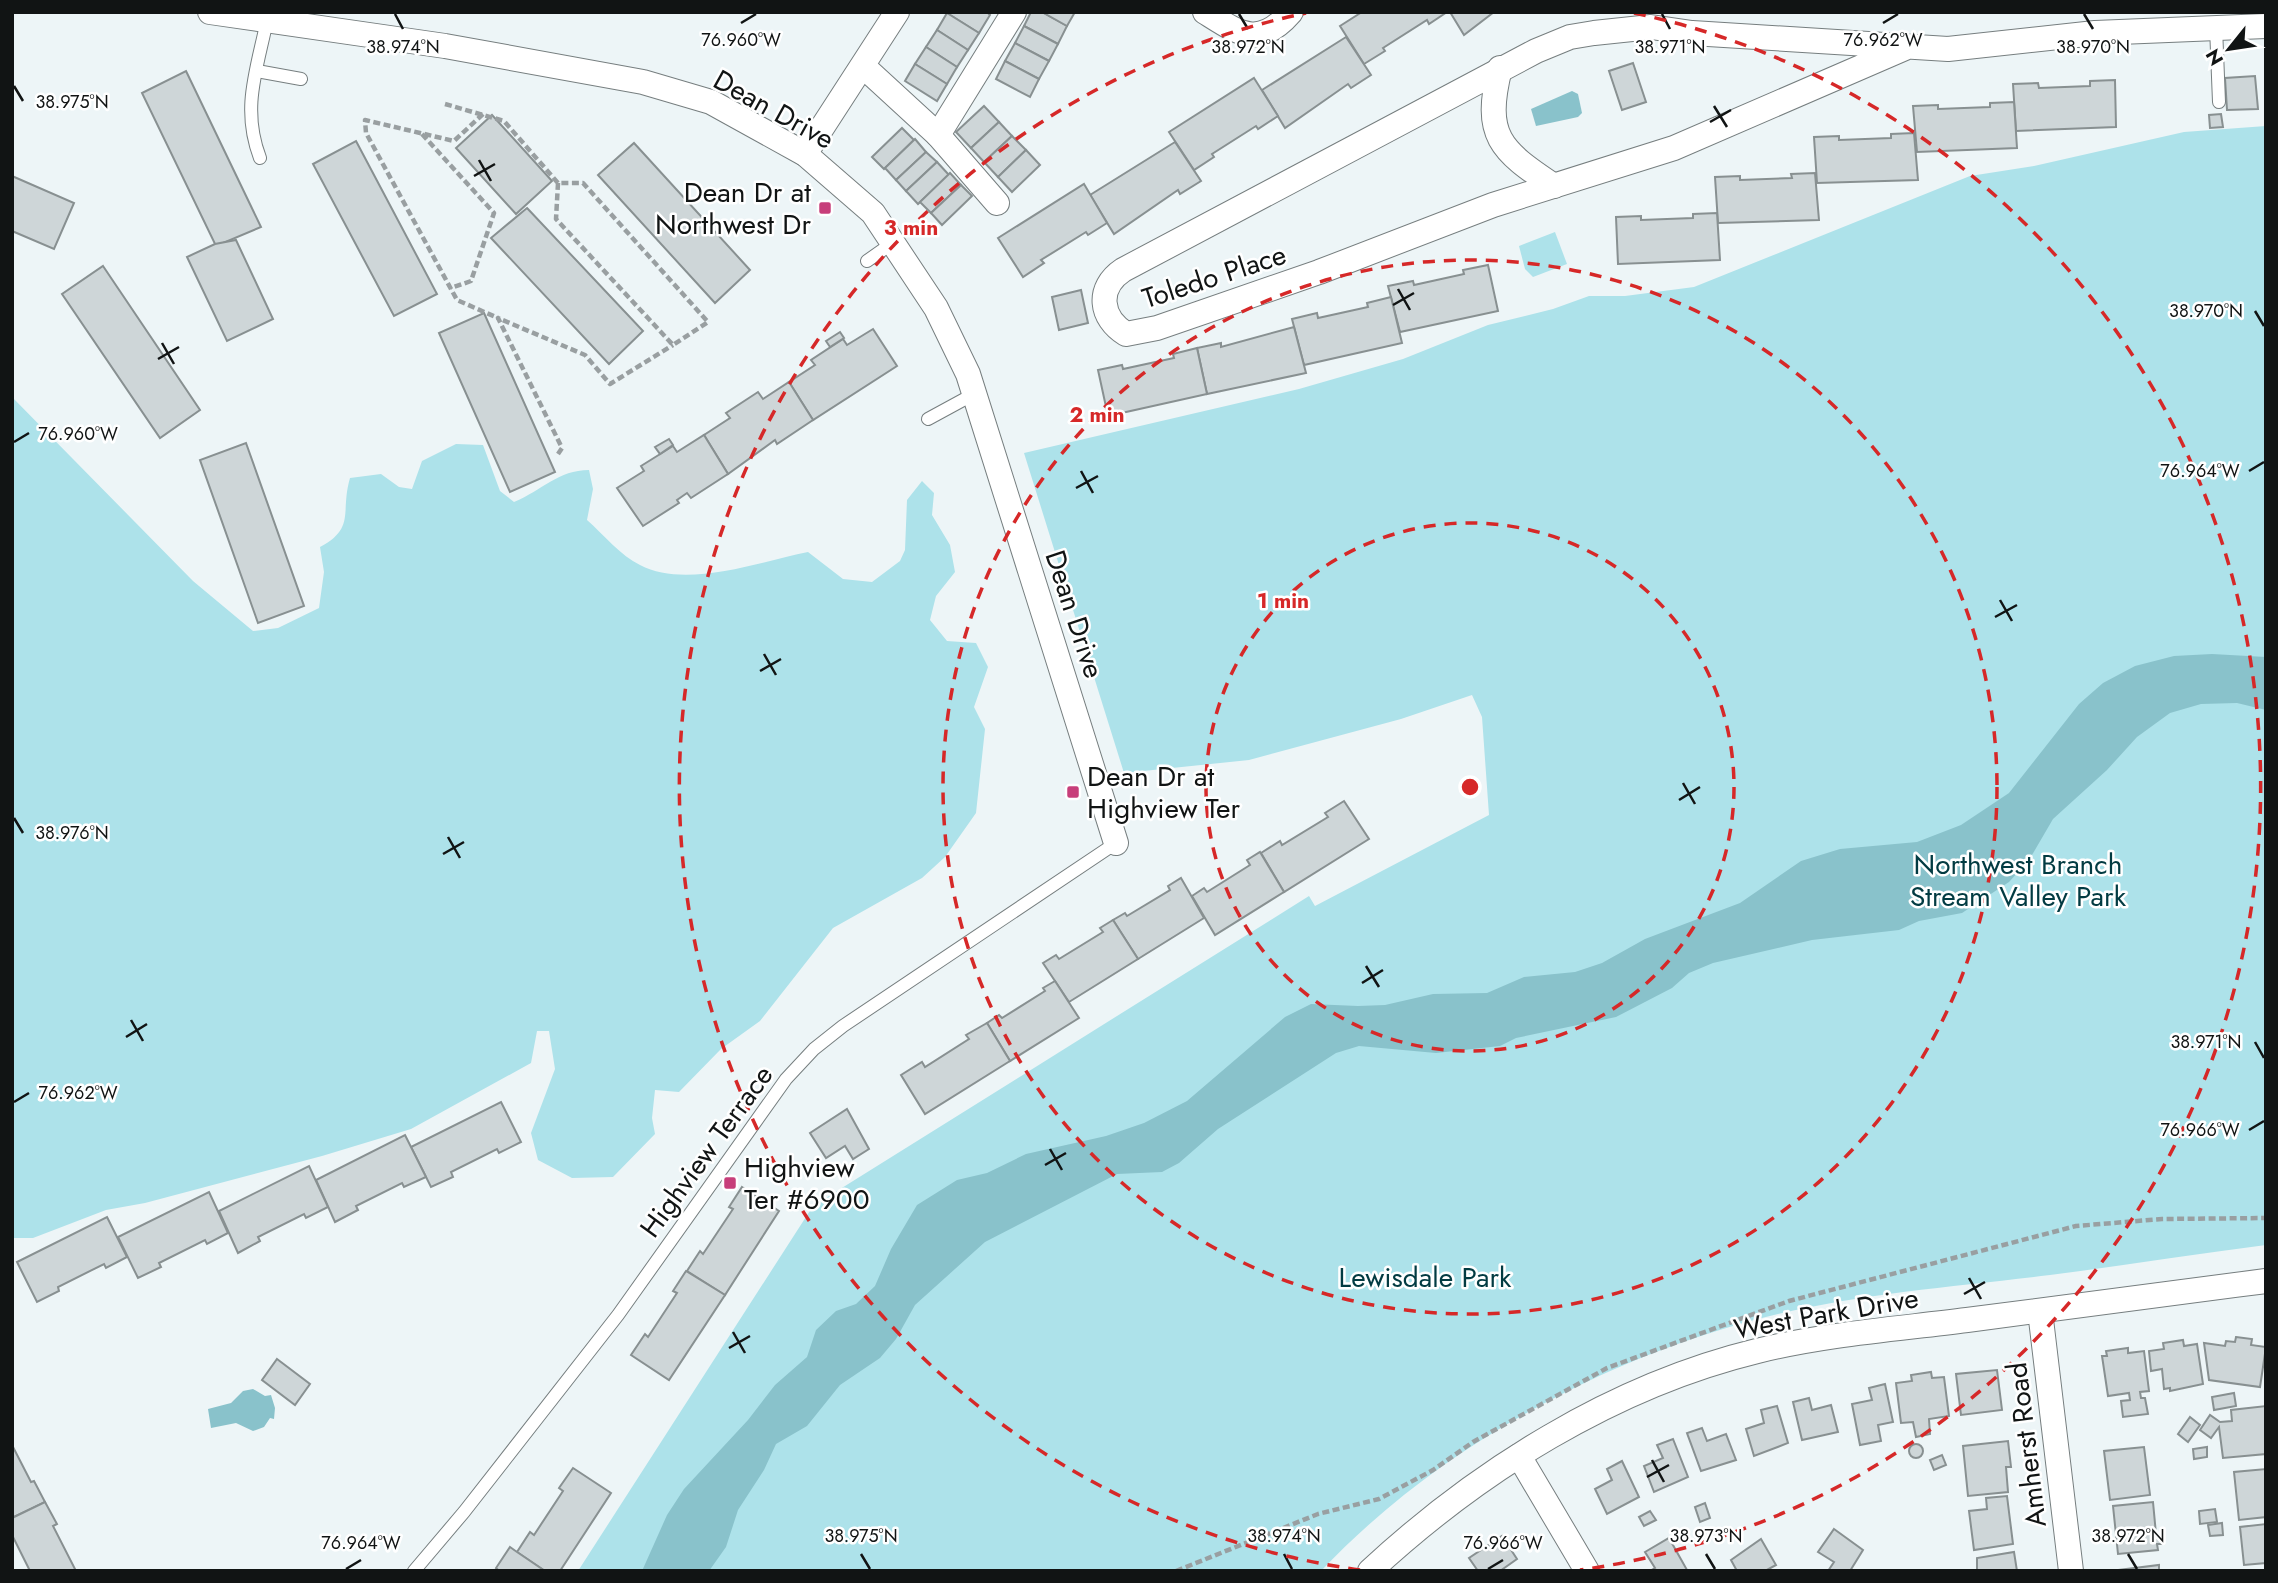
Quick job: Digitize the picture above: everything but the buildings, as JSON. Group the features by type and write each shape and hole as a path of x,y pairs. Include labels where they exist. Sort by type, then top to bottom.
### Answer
{"street":[{"name":"Dean Drive","path":"210,12 445,46 643,82 711,102 805,154 873,214 895,241 936,308 974,394 1116,844"},
{"path":"805,154 864,67 897,12"},
{"path":"938,135 1014,12"},
{"path":"1205,12 1239,32 1255,36 1277,28 1291,12"},
{"name":"Toledo Place","path":"1905,48 1674,148 1493,205 1319,272 1157,328 1126,334 1113,326 1108,317 1104,291 1112,278 1123,270 1500,68 1570,37 1651,20 1692,33 1948,49 2095,33 2266,26"},
{"path":"864,67 938,135 997,202"},
{"path":"1500,68 1492,99 1498,138 1514,159 1554,186"},
{"name":"West Park Drive","path":"1370,1571 1447,1506 1519,1456 1624,1399 1695,1370 1757,1351 1822,1338 2266,1281"},
{"name":"Amherst Road","path":"2040,1311 2071,1571"},
{"path":"1519,1456 1587,1571"}],"lane":[{"path":"260,158 250,121 251,92 267,20"},
{"path":"2216,27 2219,102"},
{"path":"257,71 301,79"},
{"path":"867,261 895,241"},
{"path":"928,418 974,394"},
{"name":"Highview Terrace","path":"414,1571 464,1512 618,1315 802,1061 843,1026 1116,844"}],"path":[{"path":"445,104 504,121 558,183 556,219 673,345"},
{"path":"484,114 454,141 365,120 366,134 457,300 584,355 610,384 708,322 583,183 558,183"},
{"path":"422,133 494,214 471,281 451,288"},
{"path":"498,318 562,448 558,454"}],"green space":[{"path":"2266,126 2266,1245 1845,1301 1778,1314 1715,1331 1653,1353 1591,1380 1532,1410 1474,1445 1419,1483 1368,1525 1321,1571 578,1571 813,1206 1309,896 1315,906 1489,815 1482,717 1472,695 1401,719 1249,760 1124,773 1024,453 1299,389 1403,359 1488,325 1553,309 1589,296 1625,296 1694,287 1970,176 2034,166 2184,132"},
{"path":"1555,232 1567,264 1533,277 1525,269 1519,246"},
{"path":"12,397 193,581 253,631 278,628 319,608 324,572 320,547 331,540 343,526 350,478 381,474 399,487 412,489 422,461 456,444 483,445 500,491 514,502 568,473 589,470 593,489 587,520 633,561 658,572 679,574 722,571 808,552 843,579 872,582 900,561 905,550 907,500 922,481 934,493 932,515 950,545 955,572 936,596 930,620 947,641 976,643 988,667 974,707 985,729 976,813 945,857 922,878 833,928 760,1021 721,1049 679,1092 655,1090 652,1118 655,1134 613,1177 572,1178 538,1160 531,1133 555,1069 549,1031 537,1031 531,1063 411,1129 322,1156 145,1203 106,1210 33,1238 12,1238"}],"shaded area":[{"path":"1572,91 1578,94 1582,113 1578,117 1536,126 1531,109"},
{"path":"2212,654 2266,657 2266,710 2237,703 2201,704 2170,713 2137,737 2107,770 2053,819 2029,860 2009,882 1962,913 1919,921 1899,930 1812,940 1713,963 1689,973 1672,988 1616,1017 1516,1038 1500,1046 1436,1053 1359,1046 1336,1053 1218,1129 1179,1163 1162,1172 1117,1174 985,1242 915,1305 896,1339 880,1358 840,1385 807,1426 776,1444 764,1470 738,1510 726,1547 709,1571 642,1571 667,1515 684,1489 748,1420 775,1385 807,1357 816,1330 836,1311 856,1304 875,1286 891,1249 917,1205 957,1180 987,1173 1026,1154 1106,1136 1144,1123 1187,1101 1285,1017 1311,1004 1385,1005 1433,994 1487,993 1524,977 1575,972 1602,963 1645,939 1740,903 1801,861 1840,849 1917,842 1961,825 2009,793 2079,704 2103,683 2135,666 2174,656"},
{"path":"253,1389 265,1396 271,1395 275,1408 274,1419 270,1418 264,1427 253,1431 236,1423 211,1428 208,1409 231,1403 243,1391"}],"place":[{"name":"Dean Dr at Northwest Dr","path":"825,208"},
{"name":"Dean Dr at Highview Ter","path":"1073,792"},
{"name":"Highview Ter #6900","path":"730,1183"}],"park label":[{"name":"Northwest Branch Stream Valley Park","path":"2018,880"},
{"name":"Lewisdale Park","path":"1425,1277"}]}
